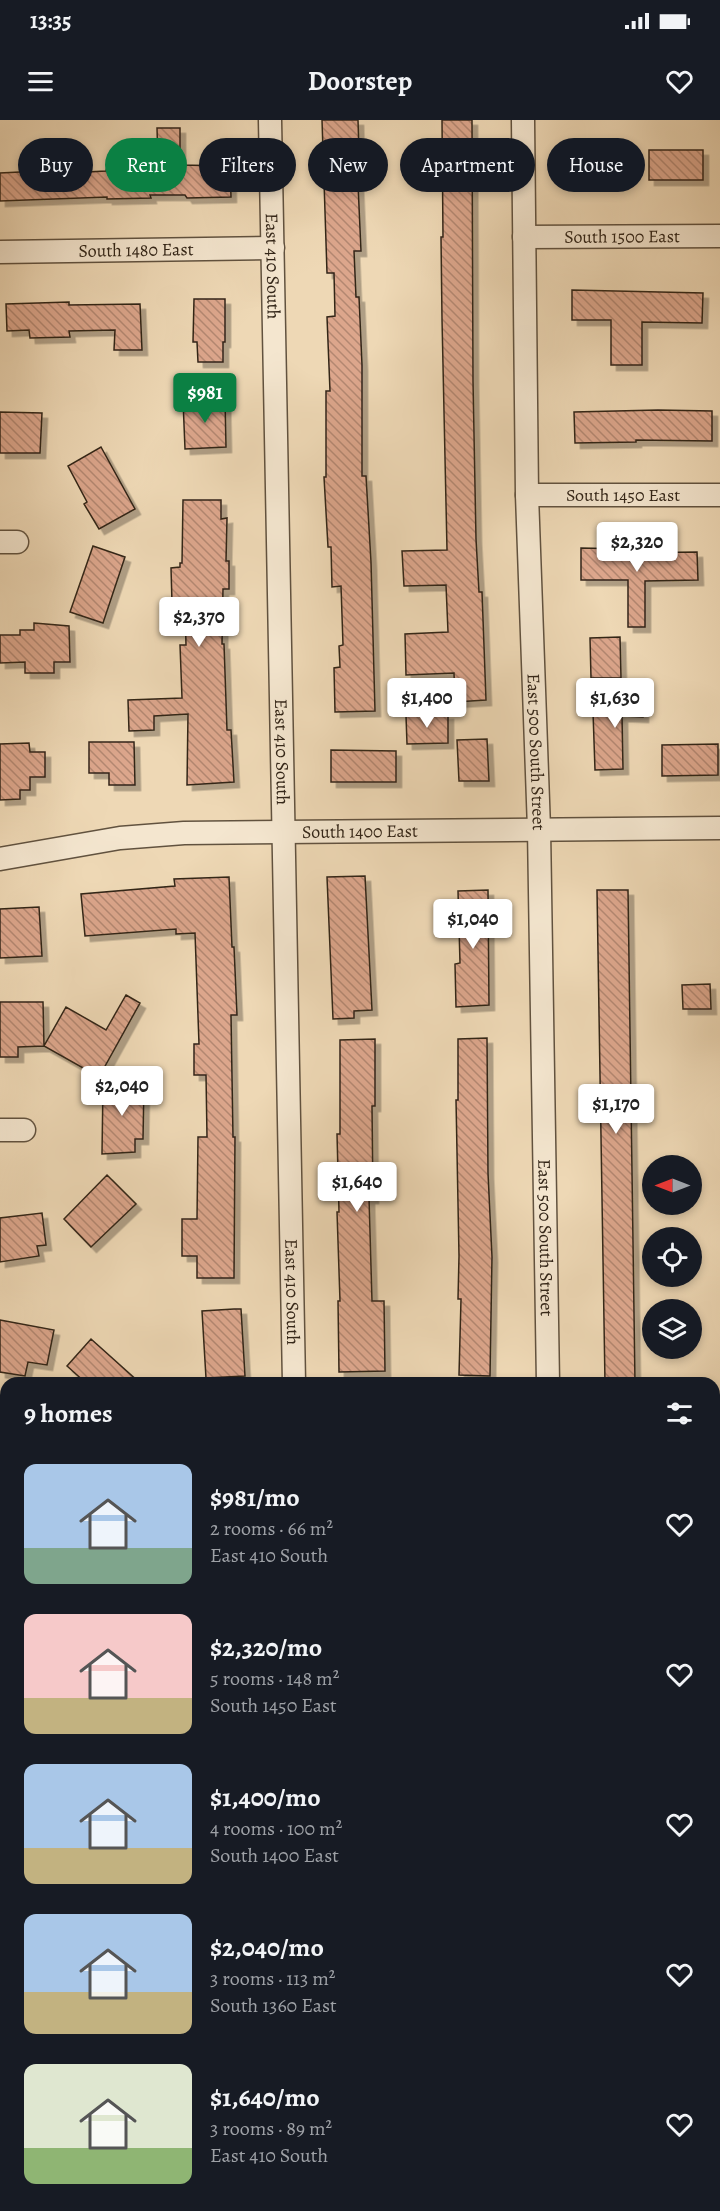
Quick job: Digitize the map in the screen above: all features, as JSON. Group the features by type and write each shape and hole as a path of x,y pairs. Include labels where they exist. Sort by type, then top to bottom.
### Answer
{"street":[{"name":"East 410 South","path":"270,120 294,1377"},
{"name":"East 500 South Street","path":"523,120 527,495 540,829 548,1377"},
{"name":"South 1500 East","path":"524,237 720,236"},
{"name":"South 1480 East","path":"0,252 273,248"},
{"name":"South 1450 East","path":"527,495 720,495"},
{"name":"South 1400 East","path":"0,859 120,838 184,833 720,828"},
{"path":"0,1130 24,1130"}],"building":[{"path":"322,120 358,120 359,138 323,138"},
{"path":"442,120 472,120 472,138 442,138"},
{"path":"157,128 180,128 180,138 157,138"},
{"path":"649,150 703,150 703,180 649,180"},
{"path":"187,165 199,165 199,192 231,192 231,197 187,198 185,195 150,195 151,198 107,199 107,197 0,201 0,173 18,172 18,192 93,192 93,172 105,171 105,192 187,192"},
{"path":"324,192 358,192 361,251 354,251 356,297 359,297 362,365 362,476 366,476 371,562 375,711 335,712 334,668 340,667 339,646 343,645 341,586 332,587 331,547 328,547 324,477 326,477 326,391 330,391 327,317 335,316 334,273 327,273"},
{"path":"443,192 472,192 476,539 479,592 482,592 486,700 455,702 454,673 406,675 405,634 448,632 446,585 404,586 402,551 447,550 442,319 441,237 443,237"},
{"path":"572,290 703,293 702,323 642,322 642,365 611,365 611,320 572,320"},
{"path":"194,299 225,299 223,362 198,362 197,342 193,342"},
{"path":"69,302 69,305 140,304 142,350 114,350 115,330 69,331 70,337 30,338 29,330 7,331 6,304"},
{"path":"225,399 226,447 185,449 183,400"},
{"path":"712,411 712,441 636,440 636,442 575,443 574,412"},
{"path":"0,412 42,413 40,453 0,453"},
{"path":"101,447 135,509 99,529 84,504 87,502 68,466"},
{"path":"183,500 221,500 221,519 227,518 226,561 229,561 229,589 223,589 222,644 224,644 227,730 231,730 234,782 187,785 188,714 154,716 154,730 129,731 128,700 182,698 180,645 186,645 185,607 181,607 181,603 172,603 171,568 180,567 182,563"},
{"path":"93,546 125,557 103,623 70,612"},
{"path":"581,548 625,549 625,553 697,552 698,580 645,581 645,627 628,627 628,580 581,580"},
{"path":"34,623 69,626 70,662 54,662 54,673 25,673 25,662 0,663 0,635 20,635 20,630 34,630"},
{"path":"620,637 621,678 591,678 590,638"},
{"path":"619,688 643,688 643,717 622,716 623,769 595,770 593,712 619,711"},
{"path":"448,714 448,743 407,744 406,716"},
{"path":"487,739 489,781 459,781 457,740"},
{"path":"89,742 134,742 135,785 109,785 109,773 89,773"},
{"path":"29,743 30,752 45,752 45,777 30,777 30,790 20,790 20,799 0,800 0,744"},
{"path":"718,744 718,775 662,776 662,745"},
{"path":"331,750 396,751 396,782 331,782"},
{"path":"365,876 372,1010 354,1011 354,1018 333,1019 327,877"},
{"path":"229,877 237,1015 231,1015 233,1137 235,1137 234,1278 197,1278 197,1256 182,1256 182,1219 197,1219 198,1137 207,1137 206,1075 194,1075 194,1044 199,1044 195,933 176,934 176,929 85,936 81,894 175,886 174,879"},
{"path":"488,890 489,1005 456,1007 455,964 460,963 458,891"},
{"path":"597,890 628,890 635,1377 605,1377"},
{"path":"39,907 42,956 0,958 0,909"},
{"path":"710,984 711,1009 683,1009 682,985"},
{"path":"126,995 140,1003 99,1077 44,1046 66,1007 106,1030"},
{"path":"0,1002 43,1002 44,1046 18,1047 18,1057 0,1057"},
{"path":"487,1038 488,1173 492,1257 490,1376 459,1375 461,1299 458,1299 456,1100 458,1100 458,1039"},
{"path":"375,1039 375,1106 372,1106 373,1198 369,1198 372,1301 384,1301 385,1371 339,1372 337,1134 340,1134 340,1040"},
{"path":"103,1084 144,1084 143,1139 135,1139 135,1152 102,1154"},
{"path":"107,1175 136,1204 91,1247 64,1219"},
{"path":"42,1213 46,1245 37,1246 39,1256 0,1262 0,1218"},
{"path":"241,1309 245,1376 206,1377 202,1311"},
{"path":"0,1320 54,1330 47,1365 28,1362 25,1376 0,1372"},
{"path":"91,1339 133,1377 79,1377 67,1366"}]}
